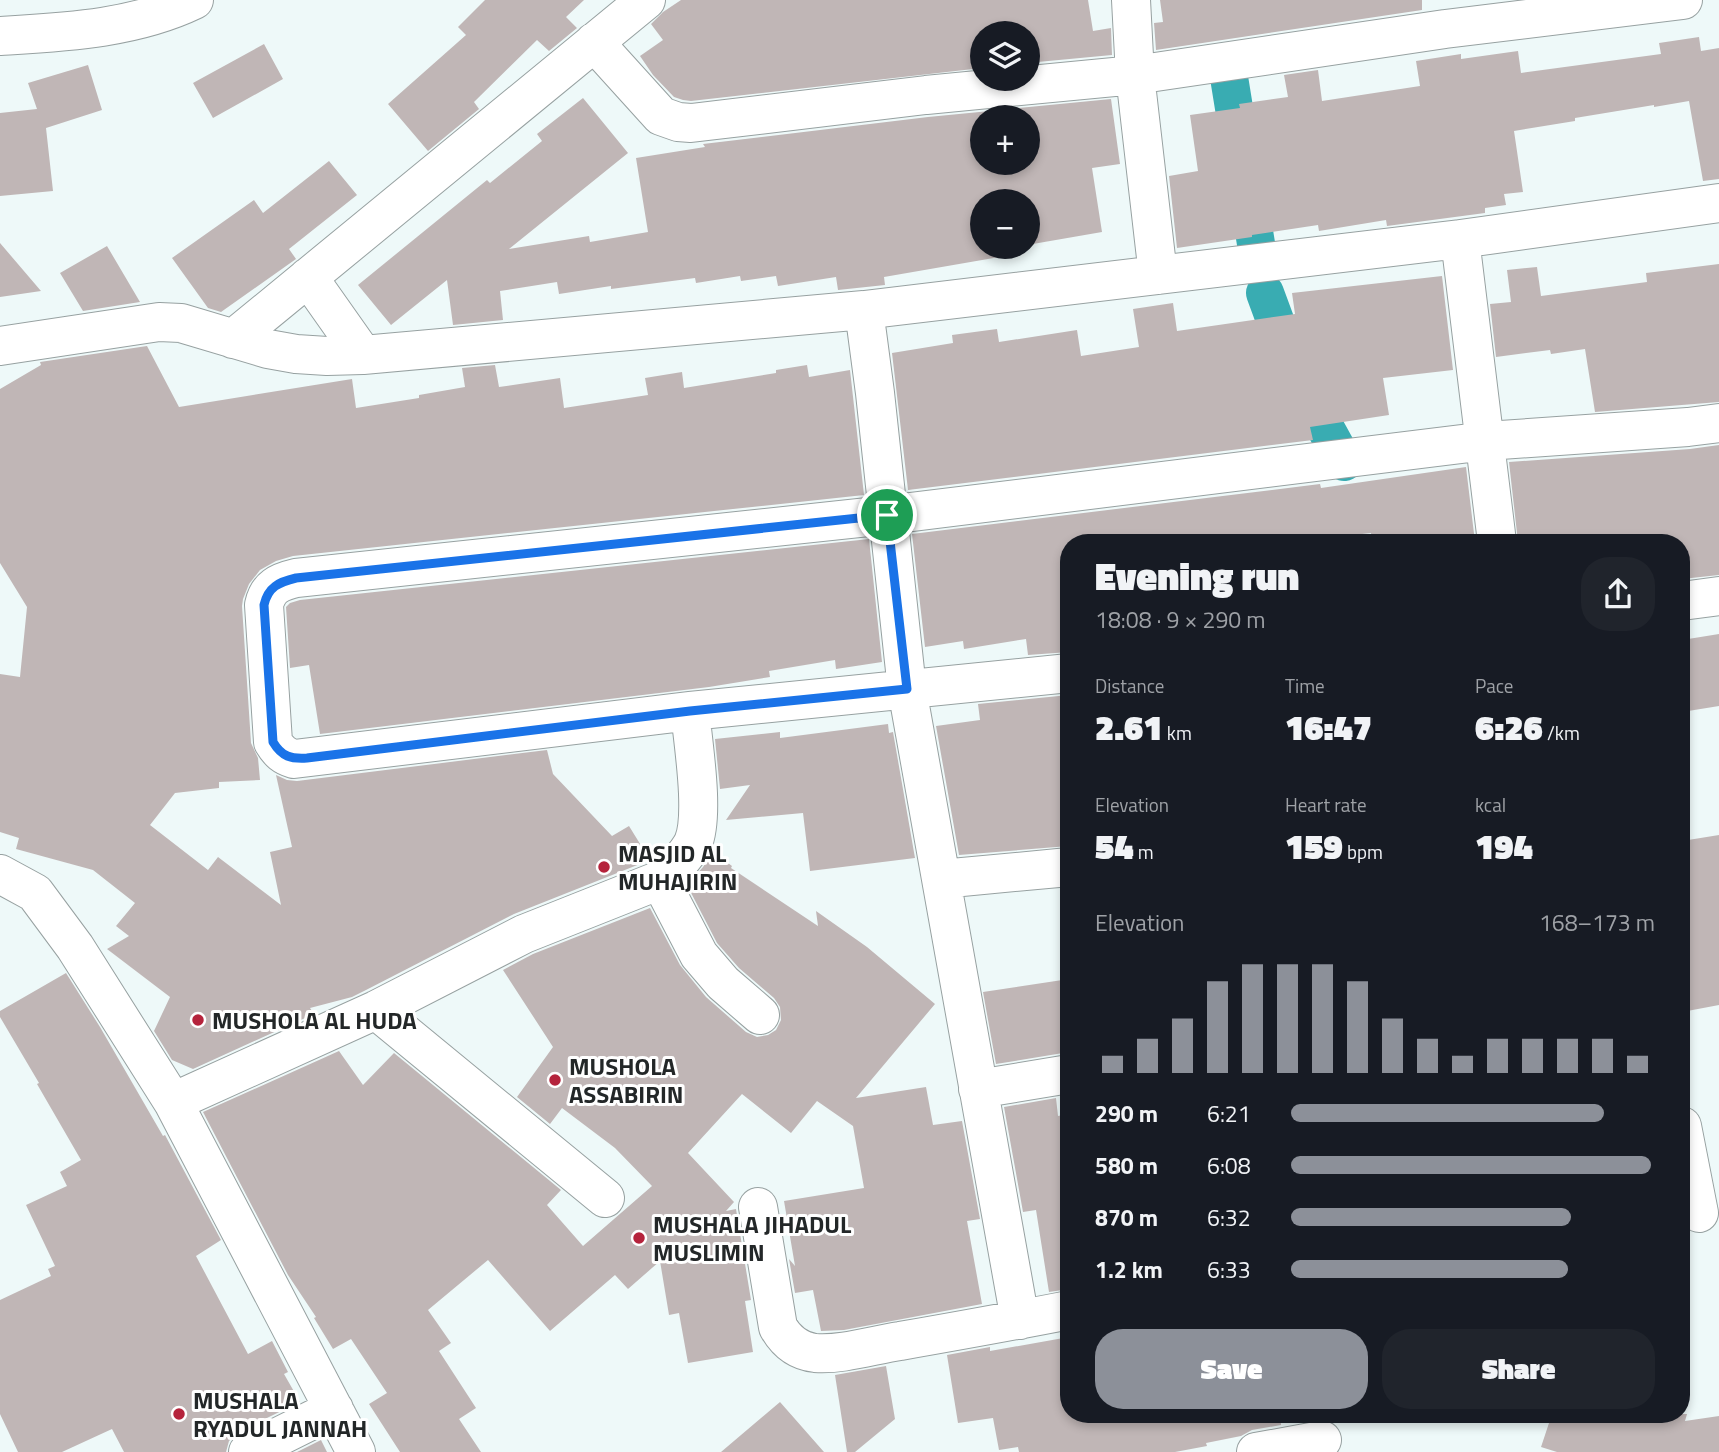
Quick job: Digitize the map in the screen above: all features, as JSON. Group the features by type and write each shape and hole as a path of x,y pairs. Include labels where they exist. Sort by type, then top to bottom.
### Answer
{"street":[{"path":"0,36 88,30 141,19 194,0"},
{"path":"233,339 646,0"},
{"path":"1131,0 1135,75 1158,275"},
{"path":"594,42 661,116 678,122 691,122 926,95 1135,75 1445,29 1683,0"},
{"path":"0,346 159,322 181,323 268,349 296,354 363,355 864,310 1460,239 1719,203"},
{"path":"1460,239 1496,534"},
{"path":"308,278 363,355"},
{"path":"864,310 876,393 907,689 1020,1320"},
{"path":"1060,674 690,711 294,759 278,751 273,742 264,605 272,588 296,578 887,515 1486,440 1719,423"},
{"path":"1690,600 1719,596"},
{"path":"173,1102 376,1010 524,934 660,880 686,854 694,841 698,825 699,808 690,711"},
{"path":"941,879 1060,868"},
{"path":"0,874 35,893 75,947 173,1102 356,1452"},
{"path":"660,880 703,961 760,1016"},
{"path":"376,1010 605,1198"},
{"path":"978,1089 1060,1075"},
{"path":"1690,1164 1700,1212"},
{"path":"758,1208 778,1327 784,1338 797,1347 814,1353 1060,1312"},
{"path":"248,1452 334,1409"},
{"path":"1256,1452 1321,1435"}],"building":[{"path":"485,0 584,0 566,17 577,28 549,51 537,40 474,102 479,109 428,151 388,104 466,35 458,27"},
{"path":"681,0 1088,0 1093,31 1111,28 1112,55 1040,62 1040,21 970,21 970,69 691,101 674,97 653,75 640,56 663,40 651,24"},
{"path":"1160,0 1422,0 1422,10 1156,50 1154,23 1163,22"},
{"path":"1699,37 1701,51 1719,48 1719,179 1703,181 1689,101 1654,105 1514,131 1523,192 1504,194 1506,205 1485,208 1485,213 1387,226 1386,220 1319,231 1318,225 1177,248 1169,176 1198,171 1190,115 1240,108 1239,104 1288,97 1284,75 1318,70 1322,101 1420,86 1416,61 1461,54 1461,59 1518,51 1521,73 1661,54 1659,43"},
{"path":"264,44 283,79 213,118 193,83"},
{"path":"88,65 102,110 46,128 53,191 0,196 0,113 37,109 28,83"},
{"path":"583,98 628,153 509,249 589,236 590,242 648,232 636,158 705,147 703,144 970,113 970,175 1040,175 1040,106 1111,99 1120,164 1092,168 1102,232 1040,243 1040,189 970,189 970,259 988,259 884,277 885,285 838,290 836,277 778,286 776,276 741,281 740,276 696,283 695,278 611,289 611,286 559,294 557,282 500,291 503,320 453,325 447,280 391,325 358,285 487,180 490,183 542,141 537,134"},
{"path":"329,161 357,195 289,249 296,259 221,312 208,308 172,258 254,200 263,213"},
{"path":"0,243 41,291 0,297"},
{"path":"107,246 140,302 83,311 60,273"},
{"path":"1719,264 1719,402 1595,412 1585,349 1551,354 1550,350 1496,357 1490,304 1511,302 1507,270 1537,267 1541,296 1647,282 1646,273"},
{"path":"1442,276 1453,370 1383,378 1389,415 1310,427 1313,440 908,490 892,353 953,343 952,335 997,329 999,342 1077,330 1081,356 1139,347 1133,309 1173,303 1177,331 1295,314 1292,293"},
{"path":"147,346 179,407 352,379 356,408 465,387 462,368 495,365 499,387 560,378 564,408 648,395 645,378 682,372 684,388 776,373 776,370 807,365 809,377 850,370 864,495 293,556 260,570 249,584 242,606 251,743 258,758 260,780 219,782 219,788 175,793 150,825 208,870 218,857 281,905 270,852 292,847 276,775 297,781 547,750 553,774 612,836 629,826 650,860 514,914 352,997 310,1008 314,1014 193,1069 172,1060 154,1031 170,997 107,949 129,936 116,926 135,903 93,870 16,849 19,838 0,832 0,674 20,677 27,607 0,563 0,389 41,365 40,362"},
{"path":"1719,445 1719,575 1690,578 1690,534 1517,534 1509,462"},
{"path":"1466,467 1474,534 1060,534 1060,653 1028,655 1026,639 964,649 963,641 925,647 912,534 1320,484 1321,488"},
{"path":"869,539 882,662 836,669 835,660 769,671 770,677 709,687 320,734 309,665 290,668 286,607 300,600"},
{"path":"1719,634 1719,706 1690,711 1690,639"},
{"path":"1060,696 1060,847 959,855 936,726 980,720 978,704"},
{"path":"888,724 889,733 893,732 915,858 810,871 803,813 726,820 750,785 720,789 715,739 780,732 780,738"},
{"path":"1719,835 1719,1005 1690,1010 1690,840"},
{"path":"713,852 732,866 731,868 818,926 816,911 867,947 935,1004 856,1098 926,1087 933,1125 962,1121 980,1219 967,1221 982,1304 844,1330 821,1331 813,1290 795,1293 789,1259 795,1266 784,1201 864,1188 853,1126 817,1101 791,1133 742,1094 688,1153 734,1202 726,1211 736,1209 751,1300 745,1301 753,1352 688,1363 679,1313 669,1315 660,1261 628,1289 615,1275 550,1331 488,1260 428,1310 451,1343 439,1351 476,1408 459,1419 481,1452 400,1452 369,1404 387,1393 351,1339 333,1349 314,1318 316,1317 288,1275 203,1112 339,1051 363,1085 394,1053 561,1190 547,1205 583,1246 652,1186 615,1148 562,1108 550,1124 517,1097 553,1047 503,970 533,954 650,908 680,965 706,997 746,1032 757,1037 768,1035 776,1030 781,1020 780,1007 717,943 687,885"},
{"path":"66,973 163,1136 165,1135 221,1240 196,1256 248,1354 272,1341 288,1372 284,1374 300,1402 238,1432 229,1441 226,1452 124,1452 112,1429 62,1452 18,1452 0,1414 0,1300 51,1276 48,1269 55,1266 26,1205 67,1186 60,1172 81,1160 0,1017 0,1011"},
{"path":"1060,980 1060,1053 996,1064 983,992"},
{"path":"1056,1098 1060,1116 1060,1290 1049,1292 1036,1210 1023,1212 1004,1107"},
{"path":"1060,1339 1060,1423 1281,1425 1252,1430 1241,1436 1206,1443 1207,1446 1175,1452 1019,1452 1018,1447 999,1450 993,1418 958,1423 947,1355 990,1347 990,1351"},
{"path":"886,1366 895,1419 855,1452 847,1452 835,1375"},
{"path":"780,1402 824,1452 721,1452"},
{"path":"1719,1416 1719,1452 1557,1452 1541,1447 1549,1423 1690,1423 1690,1420"},
{"path":"321,1440 327,1452 297,1452"}],"waterway":[{"path":"1228,71 1258,256"},
{"path":"1265,293 1293,369 1344,462"}],"place":[{"name":"MASJID AL MUHAJIRIN","path":"604,867"},
{"name":"MUSHOLA AL HUDA","path":"198,1020"},
{"name":"MUSHOLA ASSABIRIN","path":"555,1080"},
{"name":"MUSHALA JIHADUL MUSLIMIN","path":"639,1238"},
{"name":"MUSHALA RYADUL JANNAH","path":"179,1414"}],"route":[{"path":"887,515 907,689 690,711 307,758 294,759 285,756 273,742 264,605 266,596 281,582 296,578 887,515"}]}
